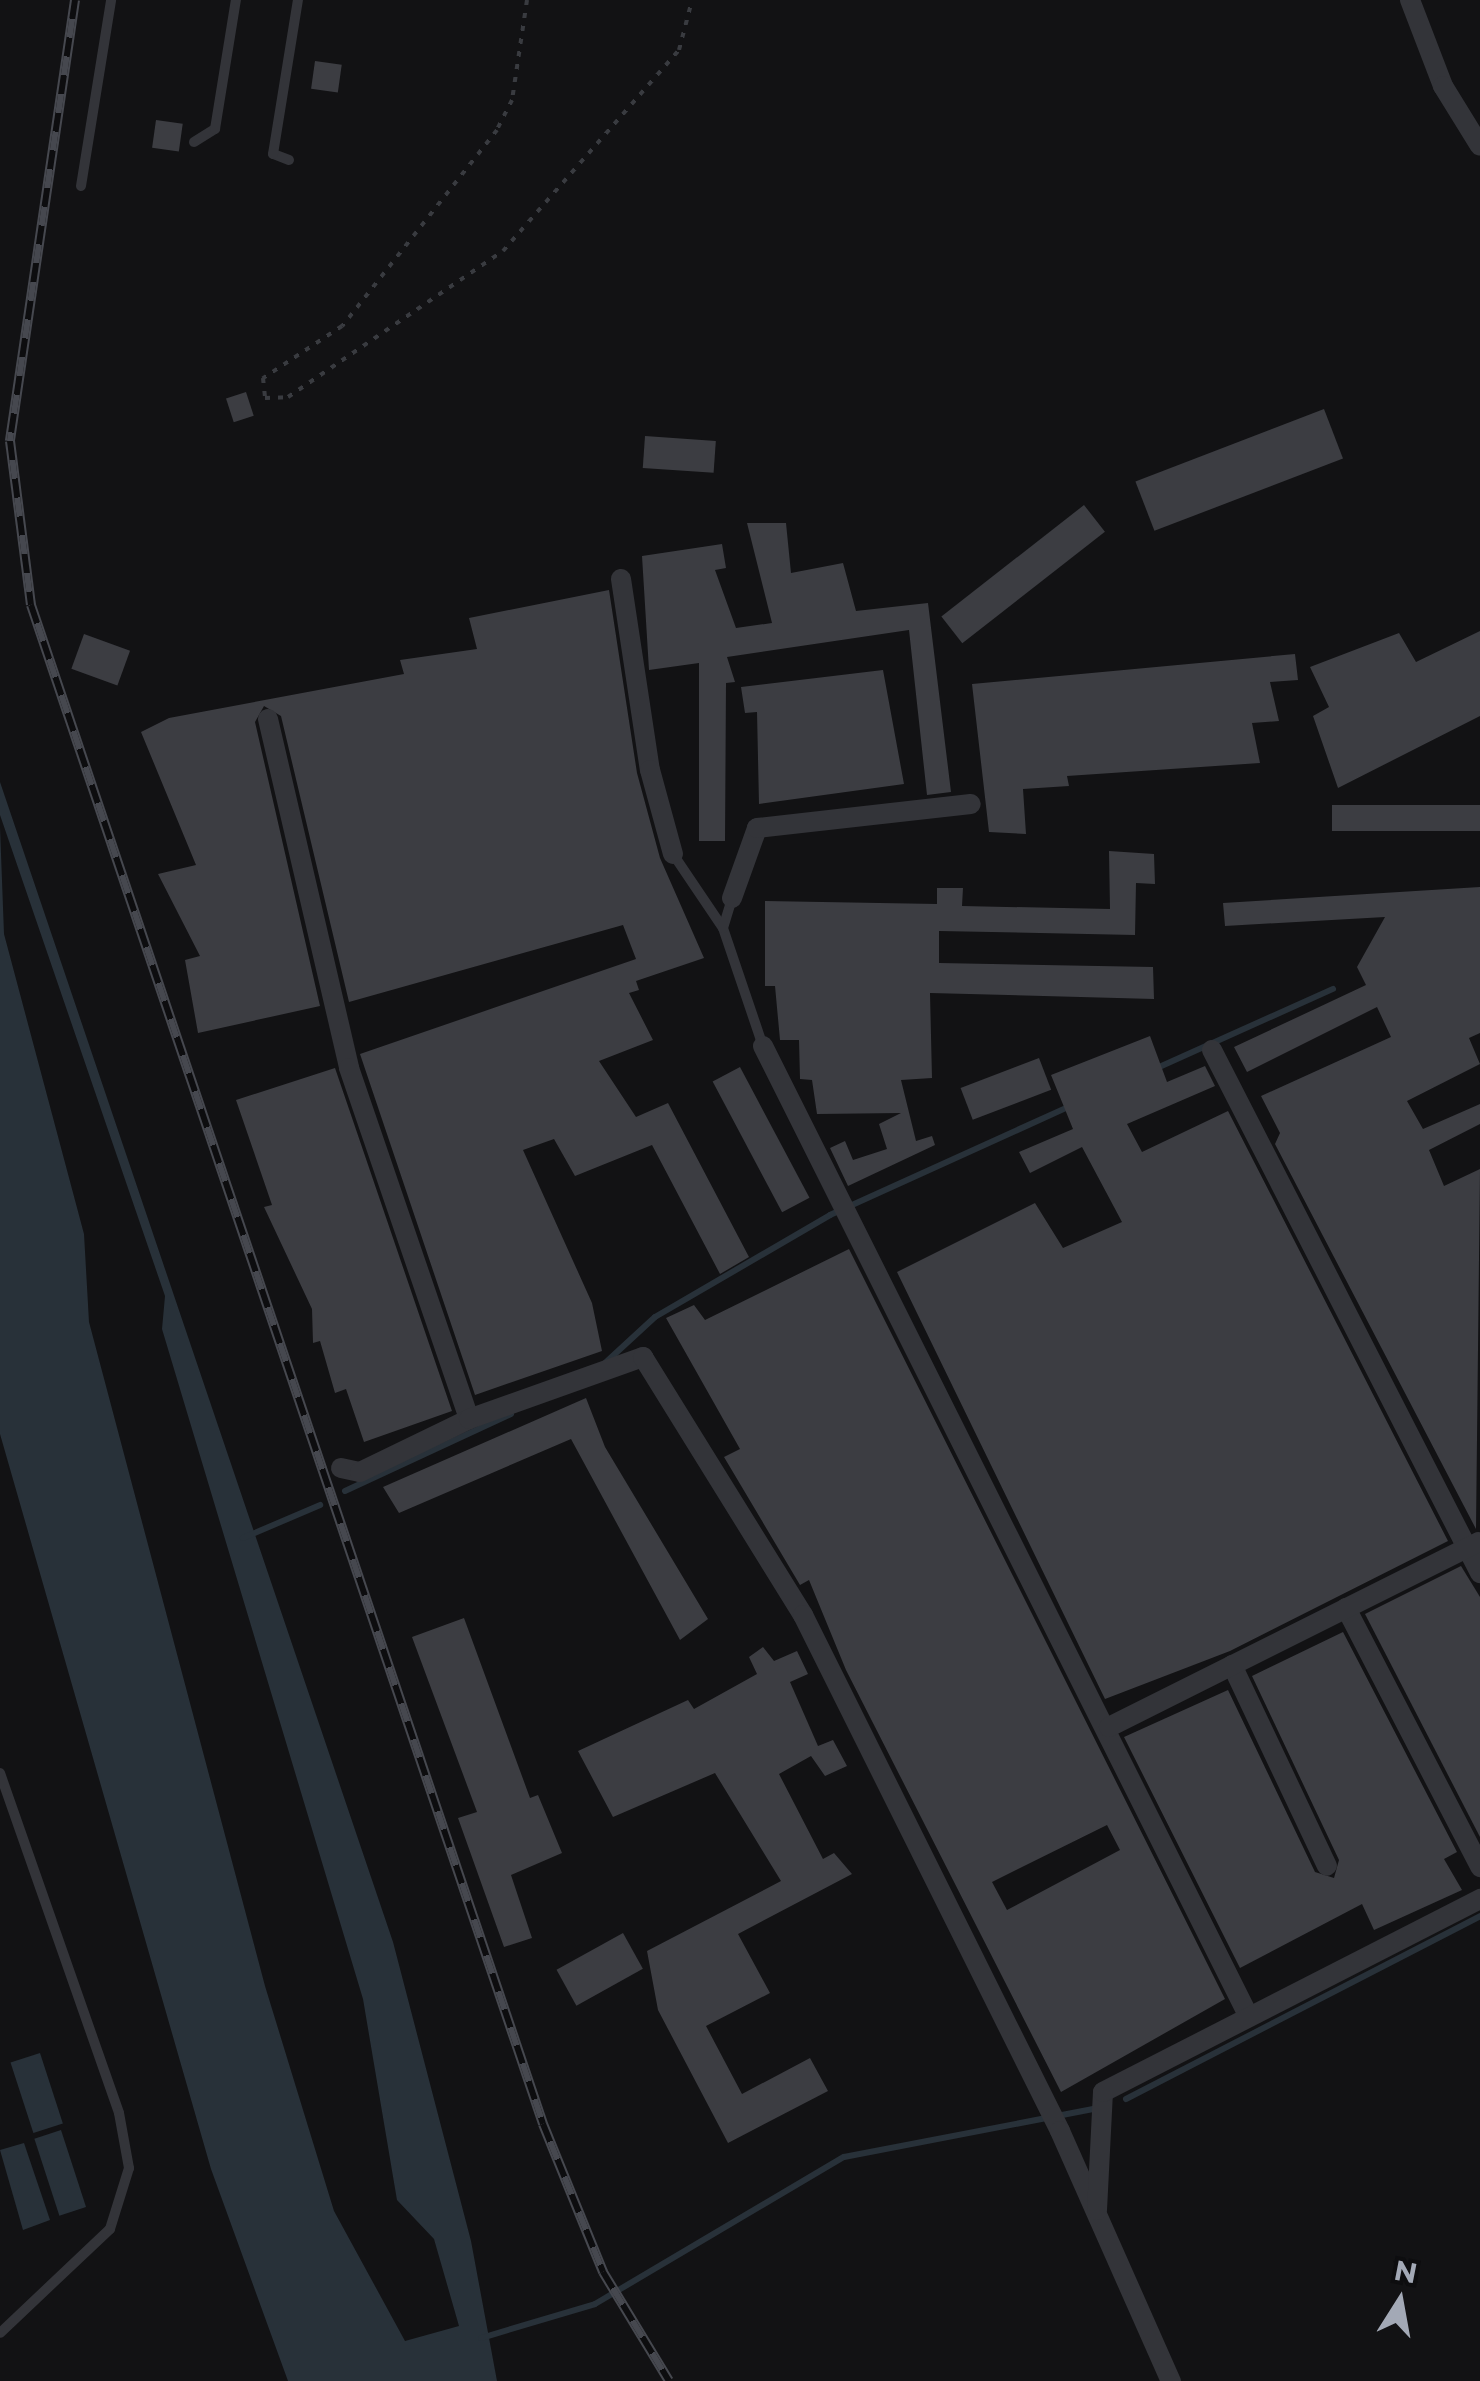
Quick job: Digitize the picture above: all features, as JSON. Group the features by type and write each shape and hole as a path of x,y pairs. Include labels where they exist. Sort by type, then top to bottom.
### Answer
{"street":[{"path":"1410,0 1443,86 1480,146"},
{"path":"621,579 650,770 673,854"},
{"path":"268,718 349,1068 470,1419"},
{"path":"732,898 757,828 971,804"},
{"path":"763,1046 1109,1727 1247,2013"},
{"path":"1212,1050 1474,1544 1480,1573"},
{"path":"341,1468 360,1472 470,1419 643,1357 725,1476 802,1615 1056,2123 1171,2381"},
{"path":"1109,1727 1474,1544"},
{"path":"1346,1608 1480,1868"},
{"path":"1232,1665 1327,1866"},
{"path":"1096,2212 1103,2092 1247,2013 1480,1899"}],"lane":[{"path":"81,186 111,0"},
{"path":"194,142 215,130 236,0"},
{"path":"289,160 273,154 298,0"},
{"path":"673,854 723,928 763,1046"},
{"path":"723,928 732,898"},
{"path":"0,1773 118,2112 129,2168 110,2229 0,2333"}],"path":[{"path":"527,0 512,100 497,130 342,326 263,378 265,398 288,396 503,251 679,50 692,0"}],"shaded area":[{"path":"0,782 393,1942 471,2241 497,2381 288,2381 211,2169 0,1434 0,827 4,934 84,1234 89,1322 265,1986 334,2211 405,2341 459,2326 434,2239 397,2200 363,1999 162,1329 165,1296 0,815"},
{"path":"40,2053 63,2123 33,2133 11,2063"},
{"path":"61,2130 86,2207 59,2216 34,2139"},
{"path":"24,2143 50,2220 23,2230 0,2150"}],"building":[{"path":"315,61 342,65 338,92 311,89"},
{"path":"156,120 183,124 179,151 152,148"},
{"path":"246,392 254,416 234,422 226,398"},
{"path":"1324,409 1343,458 1154,531 1135,481"},
{"path":"645,436 716,441 714,473 643,468"},
{"path":"1084,505 1105,532 962,643 941,616"},
{"path":"747,523 786,523 791,573 843,563 856,611 928,603 951,792 927,795 909,630 727,657 735,682 726,683 725,841 699,841 699,663 649,670 642,556 722,544 726,568 715,570 736,628 772,623"},
{"path":"609,590 637,773 660,858 704,958 636,981 639,990 629,993 653,1040 599,1061 636,1117 668,1103 749,1257 720,1274 652,1145 575,1176 554,1139 523,1150 592,1303 602,1351 475,1395 360,1054 636,959 623,925 349,1002 281,716 264,706 255,722 320,1006 198,1033 185,960 200,956 158,874 196,865 141,732 169,718 404,674 400,660 477,649 469,618"},
{"path":"1480,631 1480,716 1338,788 1313,716 1329,707 1310,667 1399,633 1416,662"},
{"path":"84,634 130,651 117,686 71,669"},
{"path":"1295,654 1298,680 1270,682 1279,721 1252,723 1260,763 1067,776 1069,786 1023,789 1026,834 989,832 972,684"},
{"path":"883,670 904,784 759,804 757,712 745,713 741,687"},
{"path":"1332,805 1480,805 1480,831 1332,831"},
{"path":"1109,851 1154,854 1155,884 1136,883 1135,935 939,931 939,963 1153,967 1154,999 930,993 932,1078 901,1080 916,1141 932,1136 935,1145 848,1186 830,1148 845,1141 853,1160 887,1149 879,1124 901,1113 817,1114 812,1080 800,1079 799,1040 780,1040 775,986 765,986 765,901 937,904 937,888 963,888 962,906 1110,909"},
{"path":"1480,887 1480,1033 1469,1038 1480,1064 1407,1101 1423,1129 1480,1104 1480,1124 1429,1150 1444,1186 1480,1169 1476,1529 1275,1144 1280,1133 1261,1096 1391,1037 1377,1007 1247,1072 1234,1047 1366,985 1357,967 1385,917 1225,926 1223,903"},
{"path":"1150,1036 1167,1082 1205,1066 1215,1086 1127,1124 1142,1152 1228,1111 1448,1541 1230,1651 1105,1699 897,1272 1035,1203 1063,1248 1122,1222 1082,1147 1030,1173 1019,1152 1073,1129 1051,1075"},
{"path":"1039,1058 1051,1090 973,1120 961,1088"},
{"path":"740,1067 809,1198 782,1212 713,1082"},
{"path":"335,1068 452,1411 364,1442 346,1389 335,1393 320,1341 313,1343 312,1309 264,1207 272,1205 236,1100"},
{"path":"849,1249 1225,1999 1061,2092 846,1670 809,1580 800,1585 724,1457 740,1449 666,1318 694,1305 705,1320","holes":["1107,1825 1120,1850 1007,1910 992,1882"]},
{"path":"586,1398 605,1447 708,1619 680,1640 571,1439 399,1513 383,1487"},
{"path":"1461,1566 1480,1597 1480,1837 1365,1614"},
{"path":"464,1618 530,1798 538,1795 562,1853 511,1875 532,1938 504,1947 458,1818 477,1812 412,1637"},
{"path":"1343,1632 1457,1852 1444,1859 1462,1890 1374,1930 1362,1904 1240,1968 1124,1737 1228,1690 1315,1872 1334,1878 1339,1860 1252,1676"},
{"path":"763,1647 774,1661 797,1651 808,1674 790,1682 818,1746 833,1740 847,1766 825,1776 811,1756 779,1774 823,1859 834,1853 852,1874 738,1934 770,1993 706,2026 742,2094 810,2058 828,2091 728,2143 658,2010 647,1951 781,1881 715,1773 613,1817 578,1751 688,1700 694,1709 757,1674 749,1657"},
{"path":"623,1933 643,1969 576,2006 557,1970"}],"waterway":[{"path":"1157,1068 1333,989"},
{"path":"604,1364 655,1317 830,1215 1072,1105"},
{"path":"345,1491 511,1414"},
{"path":"243,1538 320,1505"},
{"path":"1126,2099 1480,1916"},
{"path":"481,2338 595,2304 844,2157 1094,2109"}],"railway":[{"path":"75,0 10,441 31,605 543,2124 603,2272 669,2381"}]}
